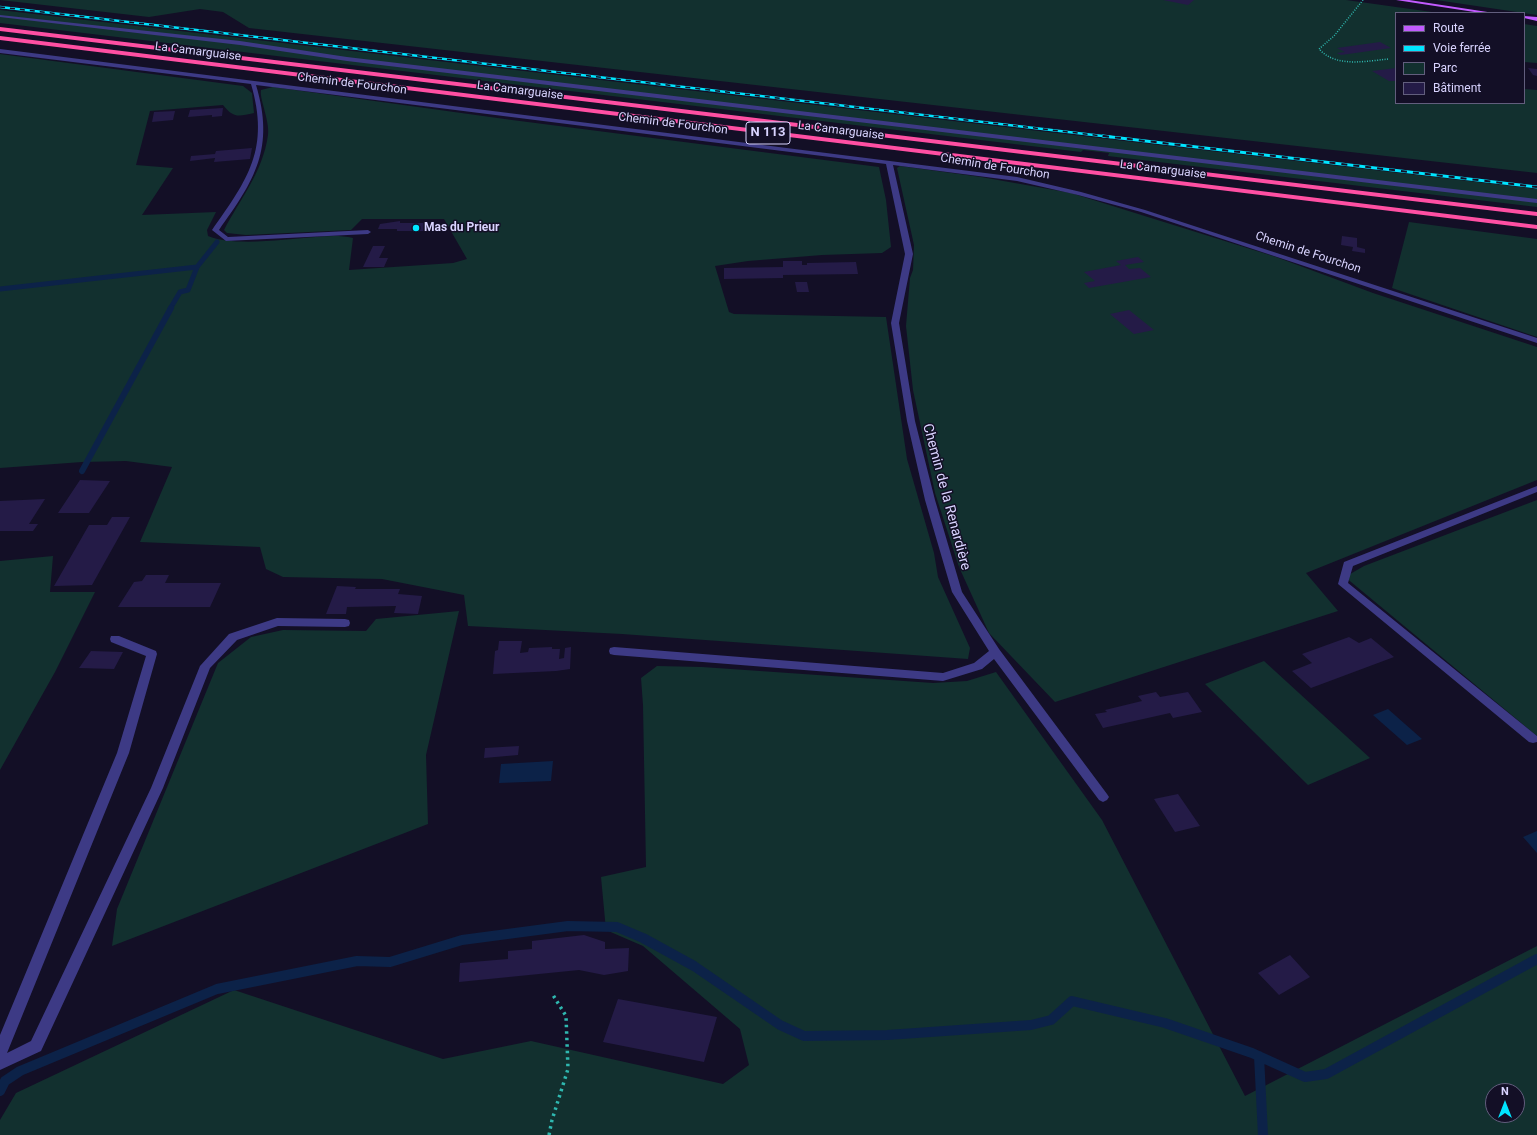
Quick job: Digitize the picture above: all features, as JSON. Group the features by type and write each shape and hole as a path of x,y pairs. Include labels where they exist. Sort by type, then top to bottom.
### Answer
{"highway":[{"name":"La Camarguaise","path":"0,29 1537,214"},
{"name":"La Camarguaise","path":"0,38 1380,208 1537,229"}],"main road":[{"path":"1398,0 1485,12"},
{"path":"1525,18 1537,19"}],"street":[{"path":"0,16 240,43 347,59 1537,201"},
{"name":"Chemin de Fourchon","path":"0,51 889,162 1017,180 1079,193 1143,211 1272,252 1537,341"},
{"path":"253,83 259,98 262,112 260,149 236,201 215,230 226,239 368,232"},
{"name":"Chemin de la Renardière","path":"889,162 909,254 895,323 910,421 930,500 957,592 995,652 1103,797"},
{"path":"1533,739 1343,584 1348,564 1537,489"},
{"path":"0,1063 36,1046 157,788 206,666 233,637 277,622 345,624"},
{"path":"0,1052 123,752 152,654 115,640"},
{"path":"614,651 943,677 978,666 995,652"}],"path":[{"path":"1363,0 1334,36 1319,49 1325,55 1343,61 1389,59"},
{"path":"549,1135 552,1120 568,1069 566,1016 553,995"}],"green space":[{"path":"0,0 1346,0 1432,12 1395,12 1395,104 1525,104 1525,89 1537,90 1537,173 249,28 223,12 200,9 149,17"},
{"path":"1436,0 1537,0 1537,15 1525,12"},
{"path":"0,10 1537,189 1537,207 1108,156 1109,153 1083,150 1081,152 0,23"},
{"path":"1525,24 1537,26 1537,63 1525,62"},
{"path":"0,54 243,86 252,93 254,113 237,115 230,113 223,105 150,111 136,165 173,168 142,215 216,212 207,230 208,236 232,241 246,242 330,236 353,238 349,270 453,263 467,259 444,219 362,219 351,230 246,235 227,233 224,230 256,173 265,148 268,129 261,90 273,87 512,120 879,167 886,200 891,247 882,253 822,255 748,261 715,266 729,312 734,314 886,317 907,459 934,553 938,577 970,648 968,659 622,634 468,626 464,595 382,579 283,577 266,569 260,547 140,542 172,467 126,461 82,462 0,468"},
{"path":"900,166 981,177 1071,193 1276,257 1373,293 1537,347 1537,480 1306,573 1338,611 1055,702 989,633 959,567 935,493 913,390 906,326 910,278 913,270 914,245 897,168"},
{"path":"1409,222 1537,239 1537,337 1392,288"},
{"path":"1537,500 1537,736 1345,577 1364,566"},
{"path":"53,556 50,592 95,592 55,672 0,770 0,561"},
{"path":"459,611 426,755 428,824 112,946 117,909 218,663 251,637 283,630 366,631 376,619"},
{"path":"1264,661 1370,758 1308,785 1205,684"},
{"path":"657,666 702,667 933,683 967,681 996,672 1102,820 1245,1096 1537,946 1537,1135 0,1135 0,1120 16,1093 234,990 443,1059 531,1041 723,1084 749,1065 740,1029 643,946 606,930 601,877 646,867 643,705 641,678"}],"water":[{"path":"1388,709 1422,739 1407,745 1373,715"},
{"path":"553,761 551,781 499,783 501,764"},
{"path":"1537,831 1537,853 1523,837"}],"building":[{"path":"1163,0 1194,0 1188,5"},
{"path":"1380,42 1391,48 1341,55 1337,53 1345,52 1337,48"},
{"path":"1395,68 1395,81 1389,81 1372,71"},
{"path":"1528,68 1537,69 1537,76 1533,75"},
{"path":"223,108 222,116 212,117 212,115 188,117 190,110"},
{"path":"175,111 173,120 152,122 154,112"},
{"path":"252,148 250,159 214,162 215,158 190,161 191,156 215,154 216,151"},
{"path":"400,221 400,223 432,223 429,231 397,231 397,229 378,229 380,224"},
{"path":"1342,236 1357,238 1357,247 1365,249 1365,253 1352,251 1353,247 1341,245"},
{"path":"373,246 385,246 379,258 388,258 384,267 363,267"},
{"path":"1138,257 1144,262 1125,265 1129,269 1140,268 1151,277 1089,288 1084,283 1095,281 1084,272 1121,265 1116,261"},
{"path":"783,261 802,261 802,265 807,265 807,263 856,262 858,274 783,275 783,278 724,279 724,268 783,267"},
{"path":"795,282 807,282 809,292 797,292"},
{"path":"1129,310 1154,330 1134,334 1110,314"},
{"path":"80,480 110,481 89,513 58,513"},
{"path":"45,499 29,524 38,524 33,531 0,531 0,501"},
{"path":"112,517 130,517 92,585 54,586 89,525 107,525"},
{"path":"146,575 169,575 165,583 221,583 210,607 118,607 134,582 142,581"},
{"path":"337,586 356,587 355,589 400,589 398,594 422,596 418,614 394,613 396,606 347,607 346,614 326,614"},
{"path":"1349,637 1359,643 1371,638 1394,657 1311,688 1292,671 1312,663 1302,654"},
{"path":"499,641 522,641 520,653 528,652 529,648 552,647 552,649 560,649 559,659 564,658 565,648 571,647 570,669 493,674 495,651 498,650"},
{"path":"91,651 123,652 114,669 79,668"},
{"path":"1156,692 1160,697 1188,692 1202,712 1173,718 1170,713 1103,728 1095,714 1107,712 1105,710 1142,701 1138,696"},
{"path":"519,746 518,755 484,758 485,748"},
{"path":"1178,794 1200,826 1175,832 1154,799"},
{"path":"584,935 605,942 605,949 629,948 628,971 604,975 579,970 459,982 460,963 508,959 508,951 532,949 532,941"},
{"path":"1290,955 1310,977 1279,995 1258,973"},
{"path":"618,999 717,1017 704,1062 603,1042"}],"waterway":[{"path":"197,267 217,242"},
{"path":"0,289 197,267"},
{"path":"170,309 180,292 188,290 197,267"},
{"path":"82,471 171,308"},
{"path":"0,1091 5,1081 20,1071 217,989 357,961 390,962 462,940 568,926 617,927 643,938 694,966 780,1025 804,1036 887,1035 1031,1025 1051,1020 1072,1001 1165,1023 1259,1056"},
{"path":"1259,1056 1305,1077 1326,1074 1537,959"},
{"path":"1259,1056 1263,1135"}],"railway":[{"path":"0,7 1111,137"},
{"path":"1103,136 1537,187"}],"place":[{"name":"Mas du Prieur","path":"416,228"}]}
